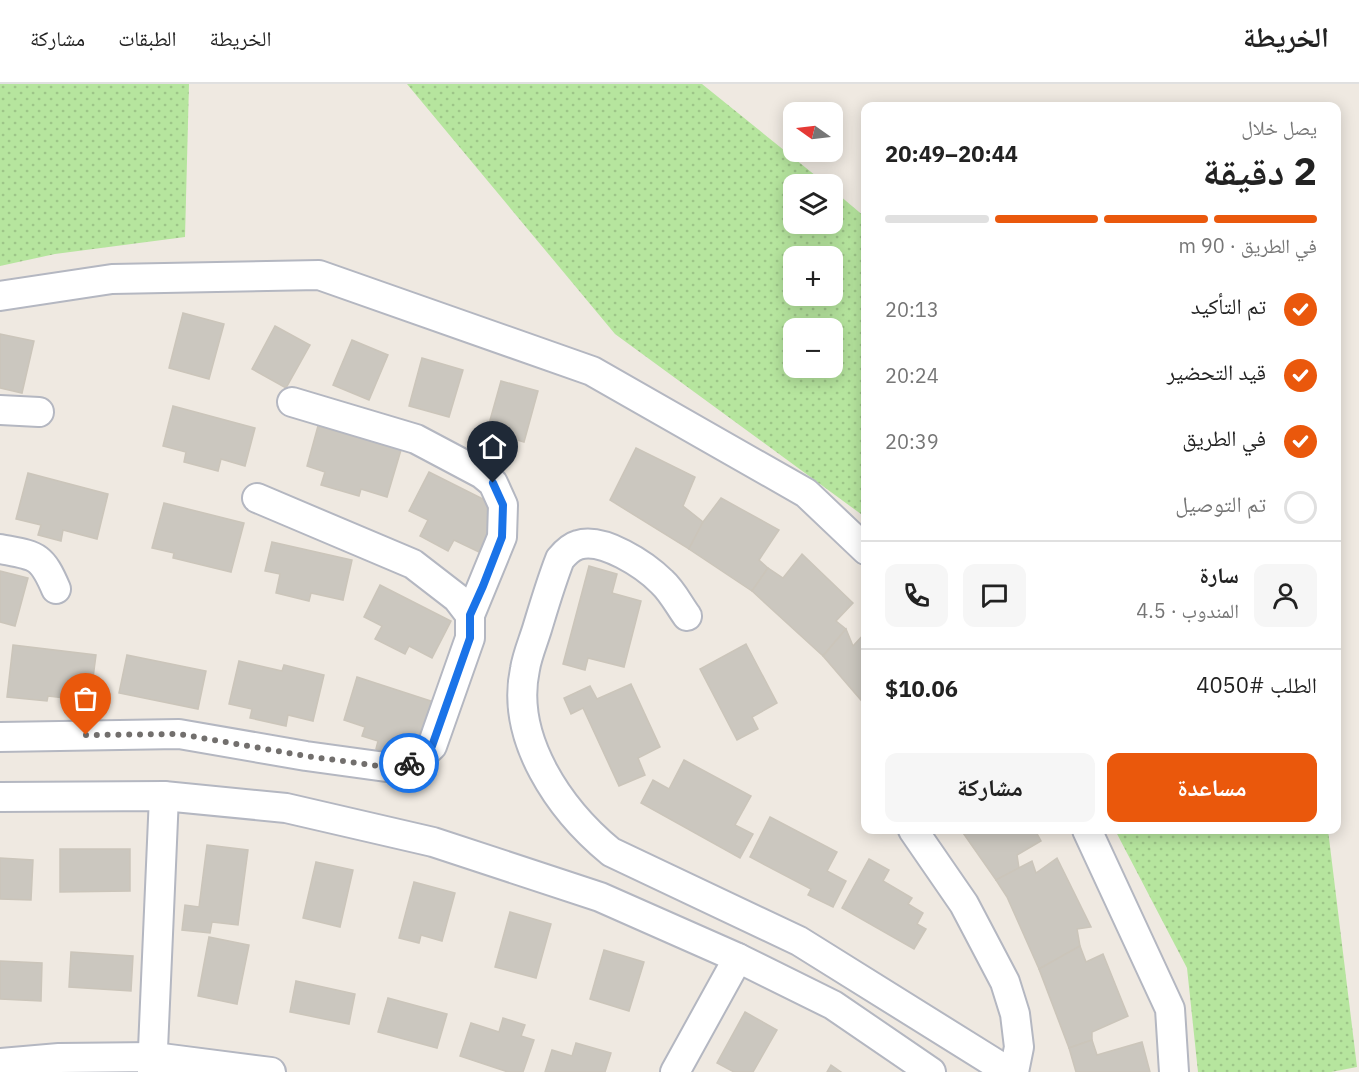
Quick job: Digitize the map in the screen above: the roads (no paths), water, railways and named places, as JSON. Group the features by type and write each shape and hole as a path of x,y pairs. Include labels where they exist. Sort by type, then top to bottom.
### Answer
{"street":[{"path":"0,296 112,279 319,275 592,371 806,494 861,545"},
{"path":"0,737 179,734 386,767 408,763 420,757 432,746 470,638 470,615 502,537 503,505 493,483 482,474 416,439 292,402"},
{"path":"0,410 39,412"},
{"path":"257,498 413,564 457,598 470,615"},
{"path":"687,616 663,582 636,562 612,549 595,544 579,544 568,550 560,559 524,670 523,702 528,734 540,766 562,803 589,834 611,852 799,940 1010,1072"},
{"path":"0,549 30,555 41,561 48,570 56,589"},
{"path":"0,796 164,796 286,808 433,842 600,897 738,958 833,1005 931,1072"},
{"path":"153,1065 164,796"},
{"path":"916,834 964,904 1005,982 1015,1014 1019,1047 1014,1072"},
{"path":"1089,834 1170,1009 1174,1072"},
{"path":"675,1072 738,958"},
{"path":"0,1063 59,1058 271,1072"}]}
